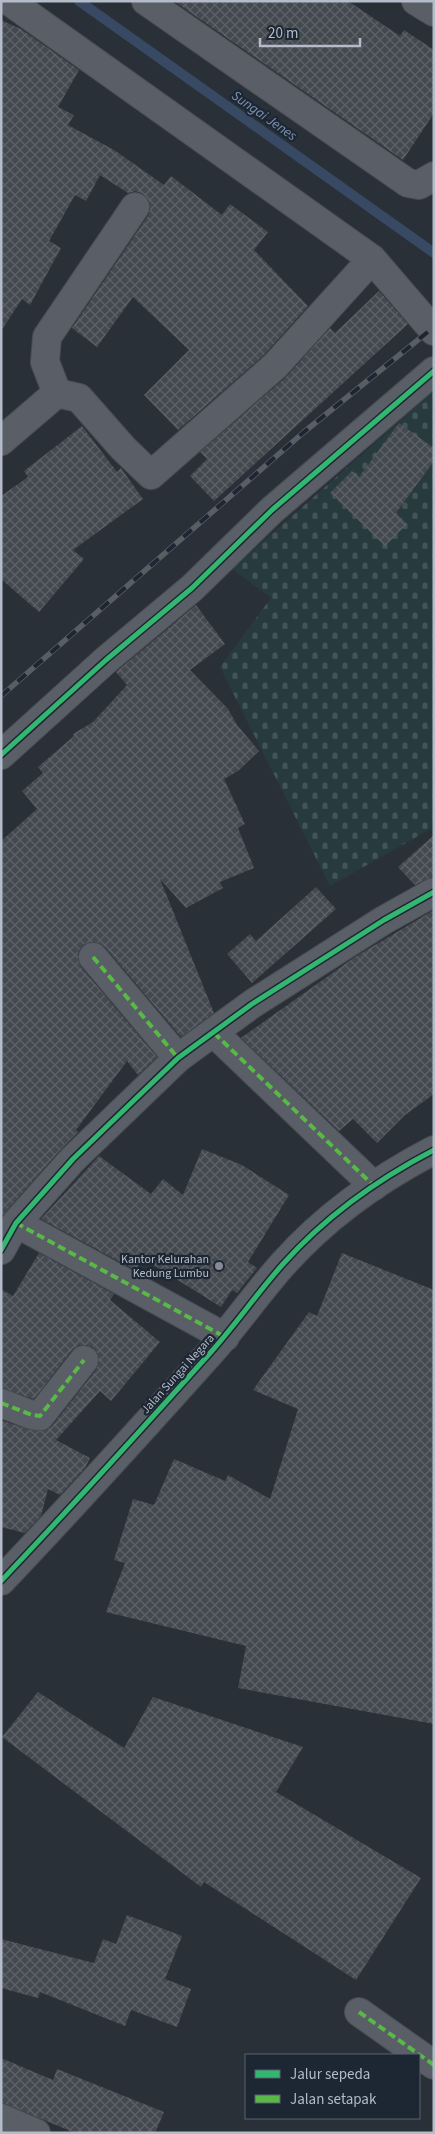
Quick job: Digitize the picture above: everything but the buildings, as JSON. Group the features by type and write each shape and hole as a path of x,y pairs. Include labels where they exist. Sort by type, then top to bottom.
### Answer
{"street":[{"path":"9,1 372,259 434,331"},
{"path":"146,1 408,183 420,186 434,176"},
{"path":"416,1 434,12"},
{"path":"56,393 45,362 47,337 135,207"},
{"path":"56,393 79,398 123,448 151,475 275,366 372,259"},
{"path":"1,755 106,660 192,588 272,510 434,371"},
{"path":"2,440 56,393"},
{"path":"1,1250 16,1223 73,1158 178,1058 252,1004 384,920 434,892"},
{"path":"93,957 178,1058"},
{"path":"214,1033 374,1186"},
{"name":"Jalan Sungai Negara","path":"1,1581 225,1337 284,1264 326,1222 374,1186 406,1165 434,1150"},
{"path":"16,1223 225,1337"},
{"path":"1,1403 32,1415 40,1416 84,1360"},
{"path":"359,2012 418,2054"},
{"path":"420,2055 434,2065"},
{"path":"1,2118 36,2133"}],"green space":[{"path":"434,391 434,827 330,886 220,667 271,598 232,569"}],"waterway":[{"name":"Sungai Jenes","path":"79,1 434,253"}],"railway":[{"path":"1,696 304,432 434,327"}],"marked path":[{"path":"93,957 178,1058"},
{"path":"214,1033 374,1186"},
{"path":"16,1223 225,1337"},
{"path":"1,1403 32,1415 40,1416 84,1360"},
{"path":"359,2012 418,2054"},
{"path":"420,2055 434,2065"}],"cycle path":[{"path":"1,755 106,660 192,588 272,510 434,371"},
{"path":"1,1250 16,1223 73,1159 178,1058 252,1004 384,920 434,892"},
{"path":"1,1581 211,1352 283,1264 316,1230 373,1186 434,1150"}],"place":[{"name":"Kantor Kelurahan Kedung Lumbu","path":"219,1266"}]}
